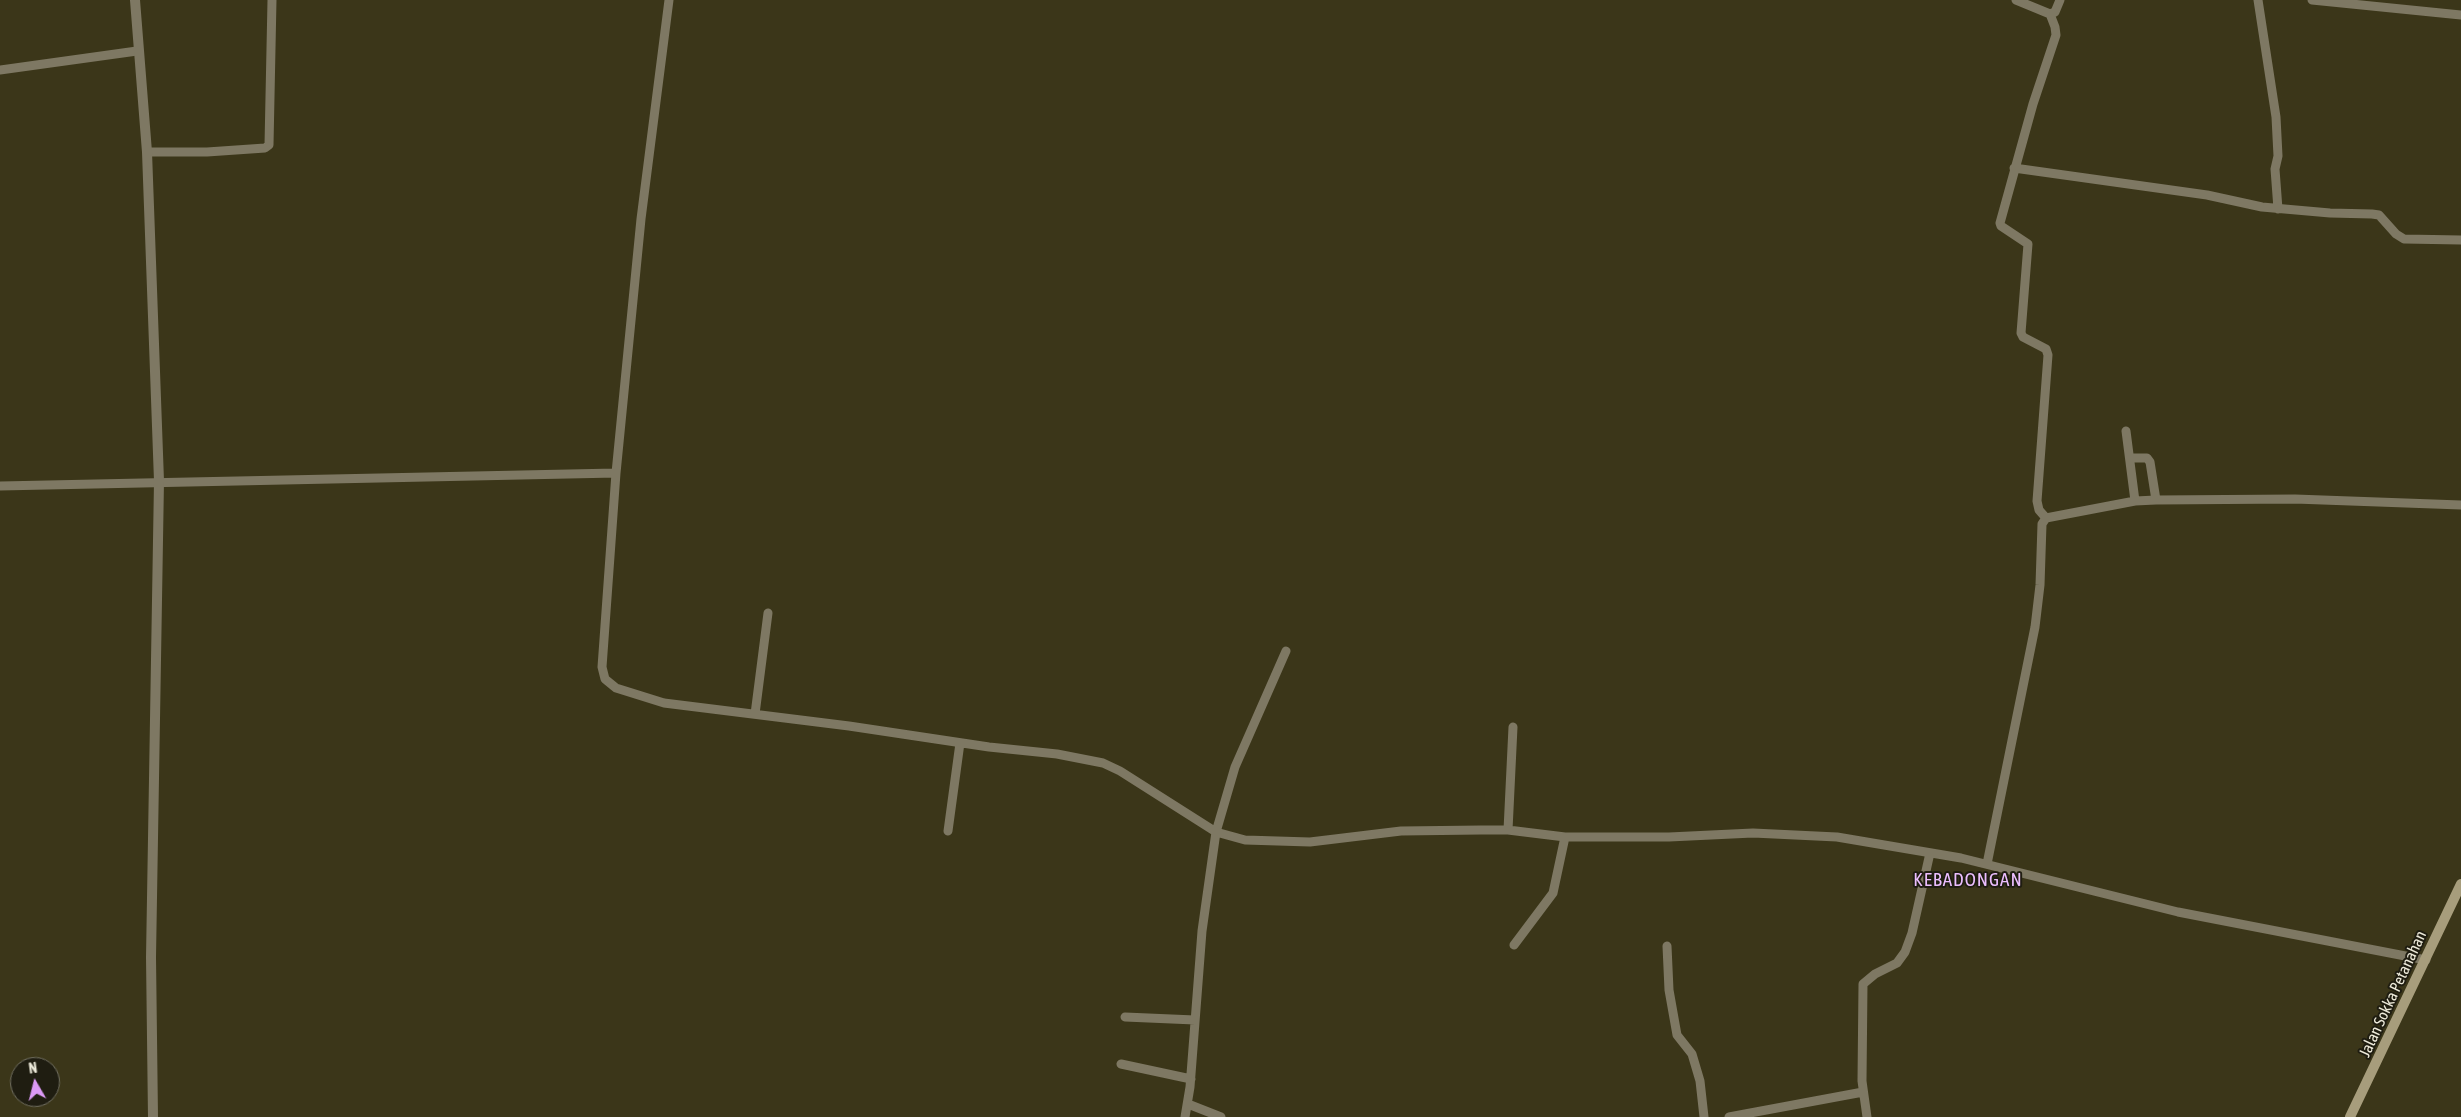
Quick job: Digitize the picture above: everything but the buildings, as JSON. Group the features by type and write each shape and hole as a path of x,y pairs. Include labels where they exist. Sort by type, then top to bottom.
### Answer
{"main road":[{"name":"Jalan Sokka Petanahan","path":"2350,1117 2461,884"}],"street":[{"path":"135,0 146,152 159,481 151,957 153,1117"},
{"path":"146,152 207,152 265,148 269,145 272,0"},
{"path":"669,0 641,218 616,473 602,667 605,679 616,688 664,703 849,726 960,743 1058,754 1103,763 1120,771 1216,832 1245,840 1310,842 1401,831 1508,830 1565,837 1669,837 1753,832 1837,837 1987,864 2178,912 2426,960"},
{"path":"2016,0 2050,14 2056,35 2014,168 2000,224 2028,244 2021,333 2023,337 2046,349 2048,355 2037,500 2039,510 2046,518"},
{"path":"2050,14 2055,12 2060,0"},
{"path":"2258,0 2276,117 2278,156 2275,168 2278,209"},
{"path":"2312,0 2461,15"},
{"path":"0,70 138,51"},
{"path":"2014,168 2207,195 2278,209 2379,215 2396,234 2404,239 2461,240"},
{"path":"2126,432 2136,501"},
{"path":"2130,458 2147,458 2150,462 2156,500"},
{"path":"0,486 159,481 616,473"},
{"path":"1987,864 2035,627 2040,585 2042,524 2046,518 2136,501 2156,500 2315,499 2461,505"},
{"path":"754,714 768,613"},
{"path":"1185,1117 1191,1079 1202,931 1216,832 1236,767 1286,652"},
{"path":"1508,830 1512,727"},
{"path":"948,831 960,743"},
{"path":"1514,945 1553,893 1565,837"},
{"path":"1866,1117 1863,1092 1861,1009 1863,984 1875,974 1896,963 1905,952 1912,934 1930,853"},
{"path":"1667,946 1670,997 1676,1035 1692,1054 1700,1081 1704,1117"},
{"path":"1125,1017 1195,1020"},
{"path":"1121,1064 1191,1079"},
{"path":"1729,1117 1863,1092"},
{"path":"1188,1104 1221,1117"}],"district":[{"name":"KEBADONGAN","path":"1968,880"}]}
